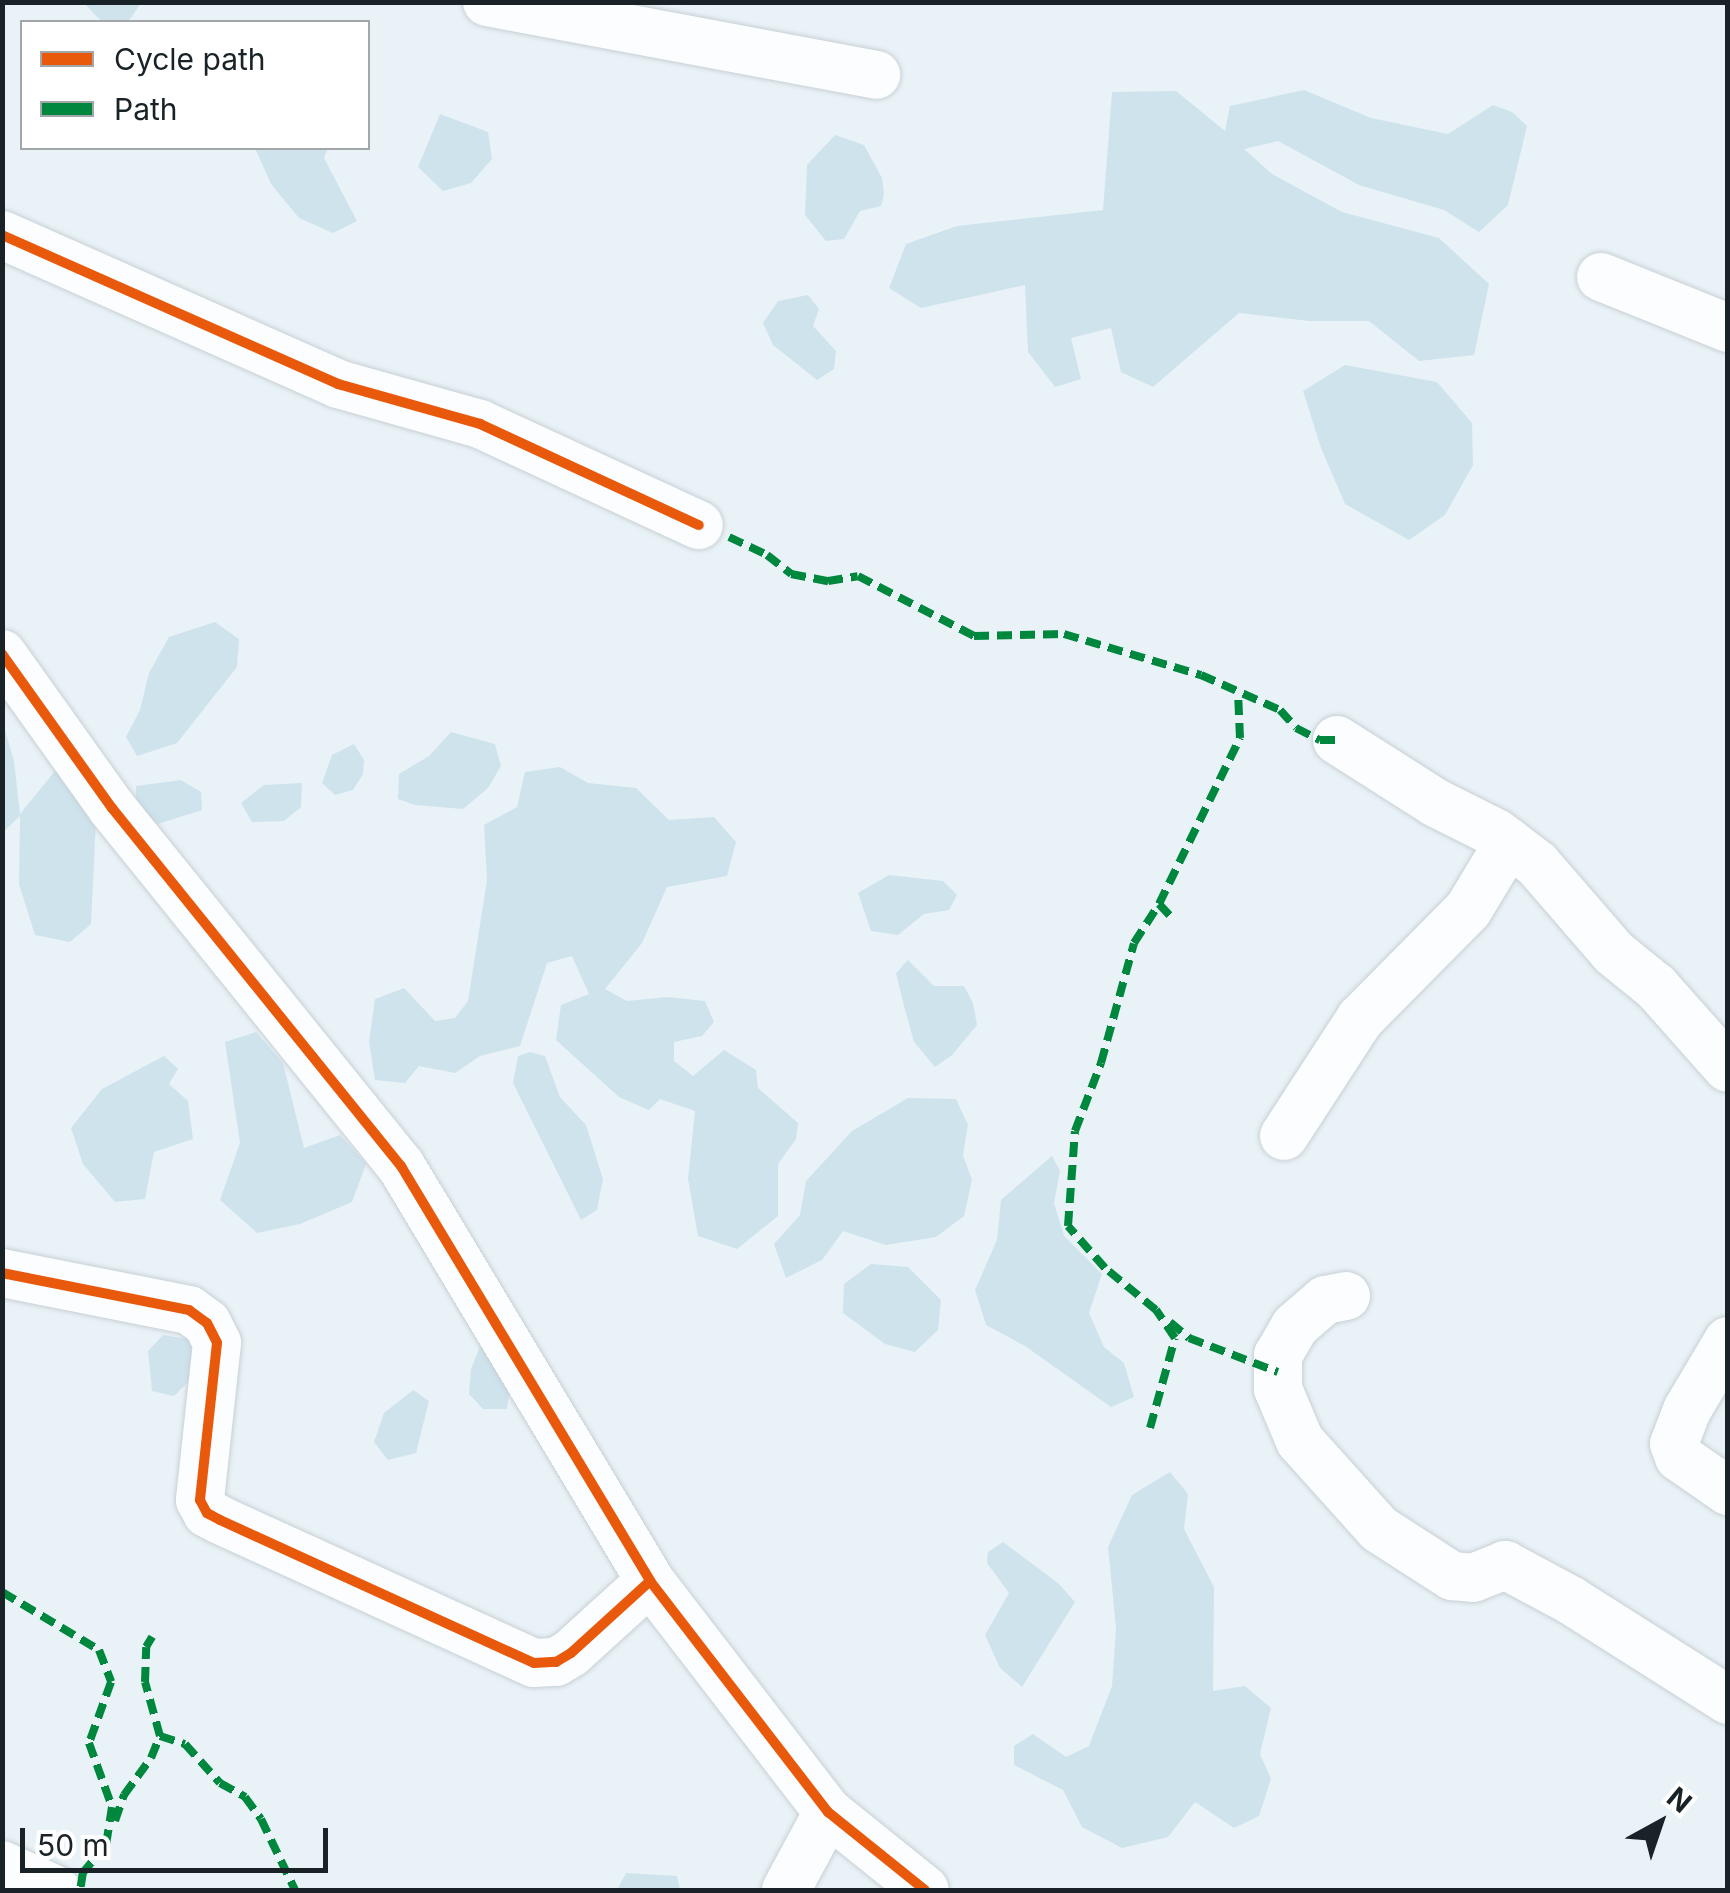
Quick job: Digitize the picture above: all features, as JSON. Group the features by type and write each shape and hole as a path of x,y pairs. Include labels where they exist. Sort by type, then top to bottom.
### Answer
{"street":[{"path":"487,2 876,75"},
{"path":"2,235 338,384 480,424 700,525"},
{"path":"1601,276 1728,328"},
{"path":"2,654 112,808 401,1166 650,1580 828,1812 926,1890"},
{"path":"1337,740 1436,803 1510,842 1537,864 1614,953 1656,987 1728,1068"},
{"path":"1284,1136 1360,1019 1468,910 1510,842"},
{"path":"2,1273 190,1310 207,1323 217,1343 200,1500 220,1520 534,1663 556,1662 571,1653 650,1580"},
{"path":"1346,1296 1325,1300 1295,1326 1278,1355 1278,1389 1300,1442 1378,1528 1452,1576 1474,1578 1505,1565 1728,1700"},
{"path":"1728,1341 1687,1410 1674,1444 1679,1457 1728,1491"},
{"path":"786,1890 828,1812"},
{"path":"2,1865 56,1890"}],"shaded area":[{"path":"84,3 141,3 129,20 100,20"},
{"path":"1304,90 1371,118 1448,134 1493,105 1512,112 1527,126 1508,205 1479,232 1444,210 1359,185 1278,141 1244,149 1272,174 1342,212 1439,238 1489,284 1474,355 1419,361 1369,321 1309,321 1239,313 1153,387 1121,372 1111,328 1071,338 1081,379 1055,387 1028,352 1025,285 921,308 889,288 906,244 957,226 1103,210 1112,92 1176,91 1225,131 1230,106"},
{"path":"440,114 488,132 492,159 471,183 443,191 418,167"},
{"path":"835,135 864,145 882,178 884,194 881,206 860,211 844,239 826,241 805,215 807,165"},
{"path":"256,150 327,150 324,158 357,221 333,233 299,218 271,184"},
{"path":"808,295 819,309 813,326 836,351 834,369 817,380 773,345 763,323 778,301"},
{"path":"1345,365 1437,382 1472,423 1473,465 1445,515 1409,540 1345,504 1321,448 1303,391"},
{"path":"215,622 239,639 237,667 177,743 137,756 126,737 140,710 149,673 169,637"},
{"path":"2,720 14,761 20,814 55,771 69,776 96,820 91,924 70,942 35,935 19,884 20,816 3,832"},
{"path":"451,732 495,744 501,766 488,788 463,809 415,805 398,799 399,774 429,756"},
{"path":"354,744 364,760 363,774 353,790 335,795 322,783 332,755"},
{"path":"560,767 588,783 636,788 669,820 714,817 736,842 727,876 667,887 642,943 605,989 627,1001 667,997 705,1001 714,1022 702,1036 674,1042 674,1061 693,1076 724,1050 756,1070 758,1088 798,1123 796,1139 778,1164 778,1216 737,1249 698,1236 688,1179 695,1111 660,1099 649,1110 619,1097 556,1040 561,1005 589,994 572,956 547,963 520,1046 480,1056 455,1073 419,1066 405,1083 375,1080 369,1042 375,999 404,988 435,1021 455,1018 468,1001 487,880 484,825 517,807 525,772"},
{"path":"181,780 201,792 202,810 158,824 136,808 136,786"},
{"path":"302,783 301,807 284,821 252,822 241,803 264,785"},
{"path":"889,875 943,881 957,895 949,910 924,914 898,935 871,931 858,893"},
{"path":"908,960 934,986 964,986 973,1003 977,1025 952,1055 935,1067 914,1042 904,1006 896,973"},
{"path":"256,1032 283,1063 304,1148 340,1135 366,1164 352,1202 300,1224 257,1233 220,1200 240,1143 225,1042"},
{"path":"530,1052 545,1056 560,1097 586,1125 603,1179 597,1210 581,1220 513,1083 518,1056"},
{"path":"164,1056 178,1069 169,1084 188,1101 193,1139 154,1152 145,1199 115,1202 83,1164 71,1128 102,1089"},
{"path":"908,1098 956,1099 968,1125 963,1155 972,1180 964,1216 936,1237 886,1245 843,1231 822,1260 786,1278 774,1244 800,1215 806,1181 852,1131"},
{"path":"1052,1156 1060,1171 1054,1203 1064,1236 1102,1274 1089,1313 1104,1347 1124,1363 1134,1397 1111,1407 1025,1346 986,1325 975,1290 997,1240 1001,1200"},
{"path":"871,1264 908,1267 941,1300 938,1330 915,1352 885,1344 843,1313 844,1284"},
{"path":"163,1335 192,1340 200,1354 194,1376 174,1396 152,1391 148,1351"},
{"path":"481,1344 512,1374 507,1409 483,1409 469,1394 471,1369"},
{"path":"413,1390 429,1401 416,1453 388,1460 374,1442 384,1413"},
{"path":"1170,1472 1188,1494 1184,1529 1214,1587 1213,1691 1245,1686 1271,1708 1260,1754 1271,1779 1259,1816 1234,1828 1195,1802 1168,1837 1122,1848 1082,1827 1063,1790 1014,1765 1014,1746 1033,1734 1066,1757 1089,1746 1112,1686 1116,1628 1108,1547 1132,1495"},
{"path":"1003,1542 1058,1583 1075,1602 1022,1687 1000,1668 985,1635 1009,1593 987,1563 988,1552"},
{"path":"626,1873 677,1876 680,1890 617,1890"}],"marked path":[{"path":"729,537 767,555 791,574 828,581 858,576 974,636 1064,634 1201,675 1280,710 1296,728 1320,740 1337,740"},
{"path":"1150,1428 1175,1338 1156,1310 1105,1268 1068,1226 1075,1131 1101,1063 1134,943 1159,904 1240,738 1238,693"},
{"path":"1159,904 1174,920"},
{"path":"1170,1322 1189,1338 1278,1372"},
{"path":"2,1592 99,1650 111,1682 89,1743 112,1807 106,1845 83,1872 80,1890"},
{"path":"115,1821 124,1795 151,1758 160,1736 145,1682 146,1647 152,1637"},
{"path":"160,1736 185,1744 220,1783 245,1797 261,1819 295,1890"}],"cycle path":[{"path":"2,235 338,384 480,424 699,525"},
{"path":"2,654 112,808 401,1166 650,1581 828,1812 925,1890"},
{"path":"2,1273 189,1310 207,1323 217,1343 200,1500 207,1513 220,1520 534,1663 556,1662 571,1653 650,1581"}]}
